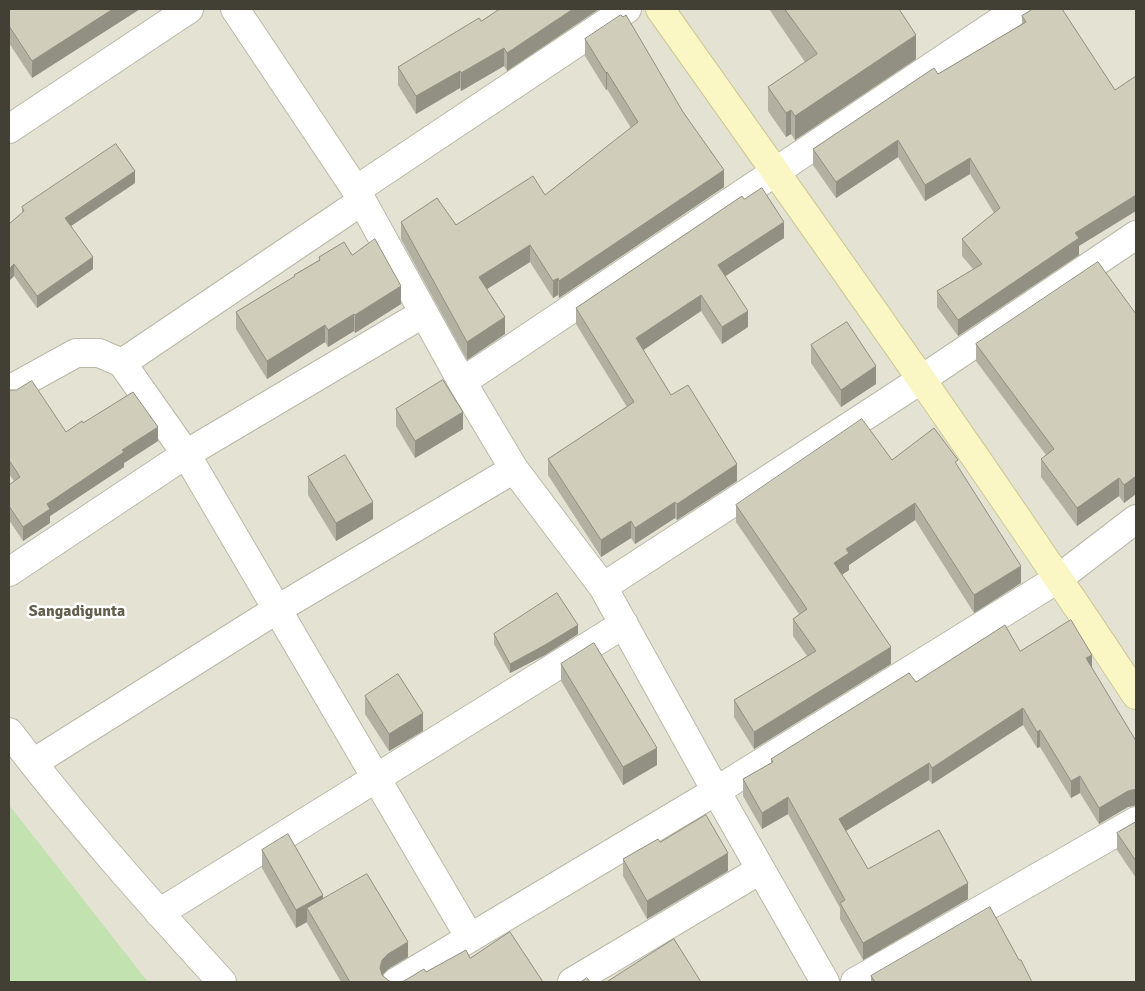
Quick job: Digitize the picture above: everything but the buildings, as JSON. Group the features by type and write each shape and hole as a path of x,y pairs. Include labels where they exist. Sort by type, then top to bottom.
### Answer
{"street":[{"path":"9,129 190,9"},
{"path":"235,9 359,196 462,382 514,470 603,587 760,870 826,982"},
{"path":"122,363 627,9"},
{"path":"660,9 922,379 1059,578 1136,695"},
{"path":"462,382 1018,9"},
{"path":"603,587 922,379 1136,235"},
{"path":"9,572 186,454 424,314"},
{"path":"9,390 76,353 99,353 122,363 186,454 470,938"},
{"path":"33,763 276,610 514,470"},
{"path":"396,982 716,791 1059,578 1136,519"},
{"path":"160,913 624,624"},
{"path":"9,732 160,913 222,982"},
{"path":"854,982 1136,821"},
{"path":"585,979 760,870"}],"shaded area":[{"path":"9,9 1136,9 1136,982 9,982"}],"green space":[{"path":"9,805 148,982 9,982"}],"district":[{"name":"Sangadigunta","path":"77,612"}]}
